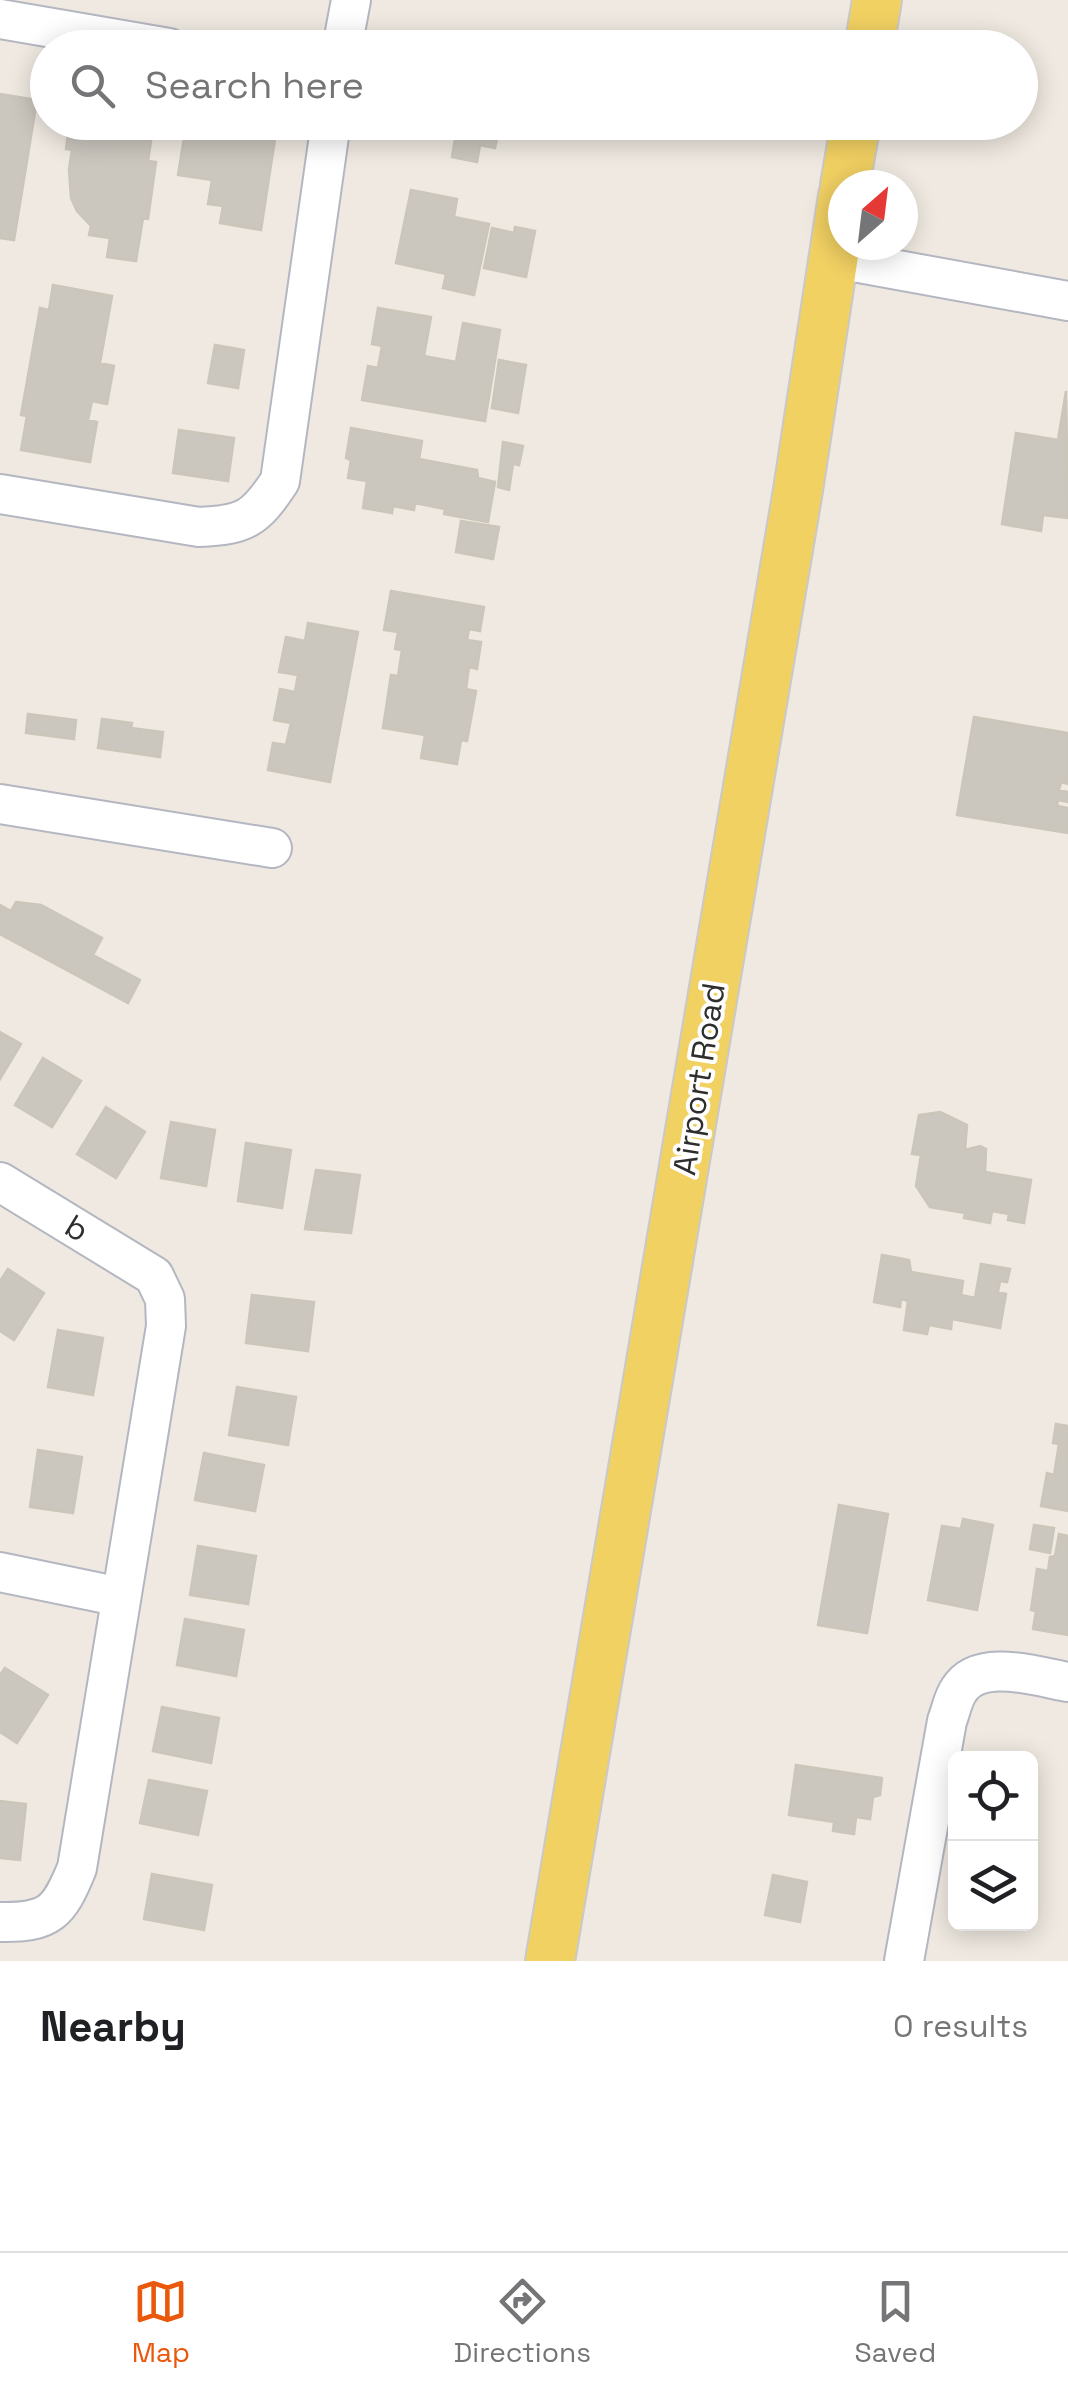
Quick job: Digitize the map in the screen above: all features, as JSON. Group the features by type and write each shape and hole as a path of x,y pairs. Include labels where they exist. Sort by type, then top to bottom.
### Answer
{"main road":[{"path":"872,30 878,0"},
{"path":"848,170 853,140"},
{"name":"Airport Road","path":"550,1961 798,490 832,260"}],"street":[{"path":"345,30 350,0"},
{"path":"0,18 68,30"},
{"path":"0,494 199,527 232,526 259,513 280,481 328,140"},
{"path":"843,260 1068,300"},
{"path":"0,804 272,848"},
{"name":"b","path":"0,1182 154,1276 165,1299 166,1326 121,1597"},
{"path":"0,1572 121,1597 77,1868 50,1916 0,1922"},
{"path":"904,1961 947,1720 960,1688 973,1676 990,1672 1068,1682"}],"building":[{"path":"0,94 30,99 30,140 14,240 0,238"},
{"path":"67,140 151,141 148,161 156,162 148,219 143,218 136,261 107,257 110,238 89,235 91,226 71,198 72,150 66,149"},
{"path":"184,140 275,140 261,230 220,223 223,206 208,204 212,180 178,175"},
{"path":"455,140 497,140 495,148 480,145 477,162 452,157"},
{"path":"411,190 457,199 454,217 489,224 474,295 443,288 446,274 396,263"},
{"path":"515,227 535,231 526,277 484,268 492,228 514,233"},
{"path":"53,285 112,296 100,363 114,366 107,404 92,401 88,420 97,422 90,462 21,450 27,416 21,415 40,308 49,310"},
{"path":"378,308 431,317 424,356 456,362 463,323 500,330 485,421 362,400 368,366 378,368 382,346 372,344"},
{"path":"215,345 244,350 238,388 208,383"},
{"path":"499,360 526,365 518,413 492,408"},
{"path":"1066,391 1068,518 1043,515 1041,531 1002,524 1016,433 1058,440"},
{"path":"351,428 422,441 419,459 477,470 478,478 495,482 488,522 444,514 445,509 415,503 414,510 393,506 392,513 363,508 367,481 348,478 351,460 346,458"},
{"path":"179,430 234,438 228,481 173,473"},
{"path":"503,442 523,446 519,465 513,464 509,490 498,487"},
{"path":"461,521 499,527 493,559 456,552"},
{"path":"391,591 484,607 480,631 469,629 467,640 481,642 477,669 469,667 466,689 476,691 467,741 461,740 457,764 421,758 425,735 383,728 391,675 398,676 402,650 395,649 398,632 384,630"},
{"path":"308,623 358,632 330,782 268,770 273,743 286,745 291,723 274,720 280,689 295,692 298,675 279,672 286,637 305,641"},
{"path":"28,714 76,720 74,739 26,733"},
{"path":"974,717 1068,733 1068,784 1061,782 1059,790 1068,792 1068,802 1058,800 1057,806 1068,808 1068,833 957,815"},
{"path":"102,719 163,732 160,757 98,748"},
{"path":"16,902 41,905 102,938 93,955 140,980 128,1003 0,934 0,905 11,911"},
{"path":"0,1032 21,1044 0,1079"},
{"path":"43,1058 81,1081 52,1127 15,1105"},
{"path":"106,1107 145,1132 116,1178 77,1154"},
{"path":"940,1112 967,1125 965,1150 980,1146 986,1149 985,1172 1031,1180 1024,1223 1008,1220 1009,1214 992,1211 990,1223 964,1218 965,1213 930,1207 916,1186 921,1155 912,1154 919,1115"},
{"path":"171,1122 215,1130 206,1186 161,1178"},
{"path":"246,1143 291,1150 282,1208 238,1201"},
{"path":"316,1170 360,1175 351,1233 305,1229"},
{"path":"882,1255 909,1260 911,1272 963,1281 961,1295 975,1298 981,1264 1010,1269 1007,1282 1000,1281 998,1292 1006,1294 1000,1328 952,1319 951,1329 929,1325 927,1334 904,1330 908,1301 901,1299 900,1307 874,1302"},
{"path":"8,1269 44,1293 14,1340 0,1331 0,1281"},
{"path":"252,1295 314,1302 308,1351 246,1343"},
{"path":"58,1330 103,1338 93,1395 48,1387"},
{"path":"237,1387 296,1397 288,1445 229,1435"},
{"path":"1056,1424 1068,1426 1068,1511 1041,1506 1047,1473 1054,1475 1059,1444 1053,1443"},
{"path":"38,1450 82,1457 73,1513 30,1507"},
{"path":"204,1453 264,1465 255,1511 195,1500"},
{"path":"839,1505 888,1514 867,1633 818,1625"},
{"path":"963,1519 993,1525 977,1610 928,1600 942,1526 961,1529"},
{"path":"1034,1525 1054,1528 1050,1553 1030,1549"},
{"path":"1059,1534 1068,1536 1068,1635 1033,1629 1036,1611 1031,1610 1037,1569 1048,1571"},
{"path":"198,1546 256,1556 248,1604 190,1595"},
{"path":"185,1619 244,1630 236,1676 177,1665"},
{"path":"5,1668 48,1695 17,1743 0,1732 0,1675"},
{"path":"162,1707 219,1718 211,1763 153,1751"},
{"path":"796,1765 882,1778 880,1795 873,1797 870,1819 856,1817 854,1834 833,1831 834,1822 789,1815"},
{"path":"149,1780 207,1791 198,1835 140,1823"},
{"path":"0,1801 26,1804 20,1860 0,1858"},
{"path":"152,1874 212,1885 204,1930 144,1919"},
{"path":"773,1875 807,1882 800,1922 765,1915"}]}
